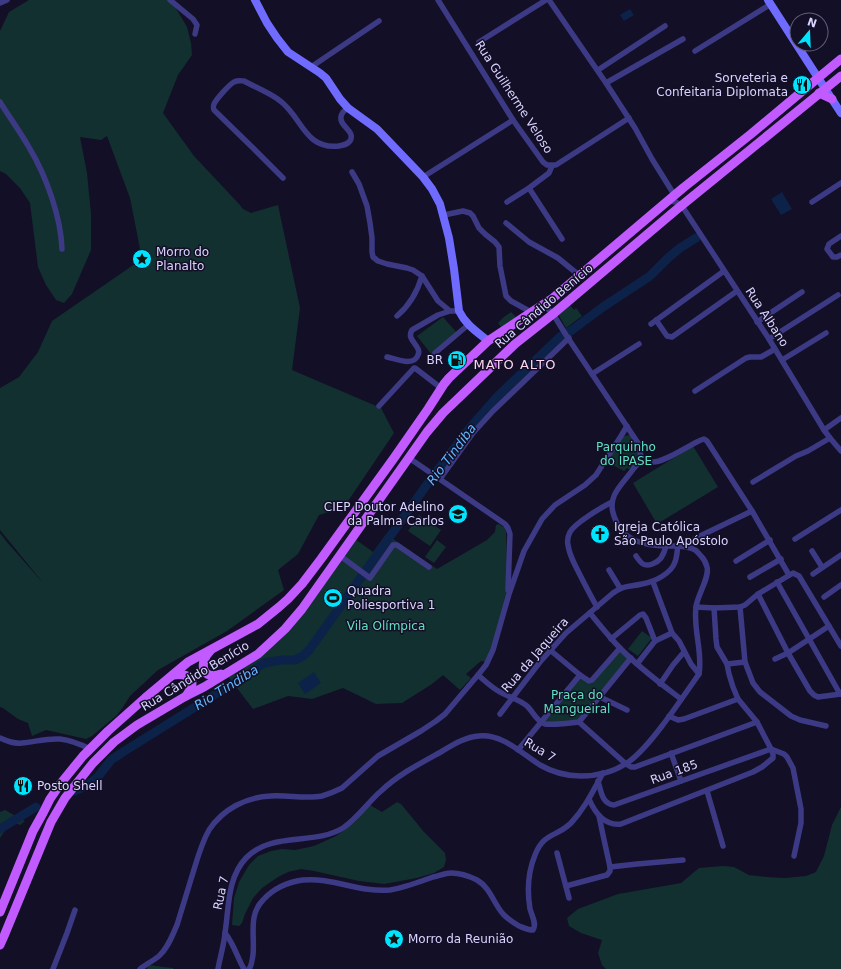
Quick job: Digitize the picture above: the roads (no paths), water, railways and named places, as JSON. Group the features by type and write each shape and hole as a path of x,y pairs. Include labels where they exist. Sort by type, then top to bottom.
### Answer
{"main road":[{"name":"Rua Cândido Benício","path":"0,910 33,831 50,799 61,783 90,749 173,674 188,662 258,624 279,607 302,584 394,458 448,378 488,340 553,298 841,59"},
{"name":"Rua Cândido Benício","path":"0,945 51,822 65,798 93,762 114,742 137,725 258,654 285,629 302,609 427,432 443,413 515,344 554,314 682,206 841,76"},
{"path":"822,91 832,99"},
{"path":"211,650 204,660 203,665 206,673 211,676 216,676 233,669"},
{"path":"173,674 186,675 191,679 193,683 186,696"}],"street":[{"path":"0,3 7,0"},
{"path":"170,0 193,19 197,25 196,34"},
{"path":"255,0 267,23 288,52 320,72 348,108 378,129 423,177 432,189 444,215 454,269 459,311 468,325 488,340"},
{"name":"Rua Guilherme Veloso","path":"438,0 513,120 543,162 547,165 556,165 629,118"},
{"path":"480,42 546,0"},
{"path":"549,0 598,70 629,118 674,202 682,206"},
{"path":"695,51 769,2 818,78 822,91"},
{"path":"311,67 379,21"},
{"path":"598,70 665,26"},
{"path":"606,83 683,39"},
{"path":"283,178 214,110 213,107 215,103 230,85 235,81 244,81 280,100 294,115 309,136 320,144 333,146 345,145 349,142 351,137 350,133 340,118 348,108"},
{"path":"832,99 841,113"},
{"path":"0,102 31,150 40,169 58,216 62,236 62,248"},
{"path":"423,177 513,120"},
{"path":"507,202 549,173 552,166"},
{"path":"352,172 363,192 367,206 372,238 373,257 378,261 387,264 413,270 422,276 438,301 450,311"},
{"path":"812,202 841,183"},
{"path":"529,188 562,239"},
{"name":"Rua Albano","path":"682,206 769,339 824,430 841,451"},
{"path":"444,215 463,211 470,213 473,216 479,228 499,247 500,266 506,296 511,301 531,312"},
{"path":"506,223 529,242 558,258 580,276"},
{"path":"841,236 829,244 827,249 833,257 841,255"},
{"path":"651,324 724,271"},
{"path":"397,316 406,309 414,297 422,276"},
{"path":"656,320 668,336 672,337 737,291"},
{"path":"757,322 802,292"},
{"path":"769,339 838,295"},
{"path":"542,306 554,314 566,335 638,443 641,457 648,462 654,463 661,461 701,440 707,441 752,510 791,574 799,576 841,646"},
{"path":"387,357 407,362 416,360 419,350 410,337 412,330 438,315 450,311 459,311"},
{"path":"435,353 468,325"},
{"path":"782,360 826,332"},
{"path":"437,476 478,427 566,335"},
{"path":"592,374 639,344"},
{"path":"695,391 746,358 750,356 761,357 775,349"},
{"path":"379,406 414,368 441,388"},
{"path":"824,430 841,418"},
{"path":"140,969 158,957 166,949 172,938 203,843 219,818 239,804 261,797 315,797 323,796 342,788 378,756 445,714 486,665 493,650 508,597 524,551 542,519 555,505 585,485 596,475 627,426"},
{"path":"753,482 796,456 830,438"},
{"path":"641,457 633,471 615,493 612,502 613,514 617,526 630,538 640,543 666,546 687,546 696,550 708,567 707,575 696,607 696,624 700,662 699,674"},
{"path":"409,458 505,524 508,528 510,534 508,597"},
{"path":"596,607 570,555 568,540 570,532 575,526 603,506 612,502"},
{"path":"687,546 700,536 752,510"},
{"path":"794,539 841,510"},
{"path":"736,561 770,540"},
{"path":"339,555 370,578 393,545 397,545 429,567"},
{"path":"636,556 644,565 654,564 659,561 666,546"},
{"name":"Rua da Jaqueira","path":"500,714 550,650 566,633 620,588 653,582 670,570 675,563 678,546"},
{"path":"812,551 822,567"},
{"path":"813,574 841,555"},
{"path":"750,577 781,559"},
{"path":"609,570 620,588"},
{"path":"696,607 740,607 791,574"},
{"path":"653,582 672,633 678,639 684,652 699,674"},
{"path":"758,594 788,653 810,691 818,697 840,694 777,582"},
{"path":"824,597 841,586"},
{"path":"740,607 745,662 754,684 760,692 796,718 826,726"},
{"path":"599,816 612,824 621,824 753,772 773,758 771,749 757,722 738,699 727,664 717,647 714,608"},
{"path":"590,613 620,648 660,684 681,699"},
{"path":"611,639 642,614 646,618 655,641"},
{"path":"775,659 788,653 829,626"},
{"path":"637,664 655,641 672,633"},
{"path":"550,650 589,681 592,680 620,648"},
{"path":"660,684 684,652"},
{"path":"579,722 631,658"},
{"path":"727,664 745,662"},
{"name":"Rua 7","path":"218,969 233,881 238,869 246,858 255,850 267,844 278,841 325,835 335,832 344,827 392,781 408,770 466,739 476,736 486,735 497,737 506,741 542,766 556,772 572,776 594,775 614,770 636,757 646,746 699,674"},
{"path":"478,675 500,692 520,700 541,722 545,724 579,722 631,767 635,767 757,722"},
{"path":"518,750 580,675"},
{"path":"600,697 627,710"},
{"path":"669,716 678,720 684,719 738,699"},
{"path":"0,738 10,742 22,743 58,739 74,742 90,749"},
{"path":"771,749 787,757 793,768 801,809 801,823 794,856"},
{"name":"Rua 185","path":"598,782 605,800 609,805 614,805 771,749"},
{"path":"671,753 681,781"},
{"path":"249,969 252,963 254,917 258,906 276,889 295,881 328,881 364,889 390,890 449,873 460,874 481,883 489,892 504,915 513,922 528,930 533,930 535,925 529,903 528,885 530,871 535,855 542,842 548,837 564,829 579,814 589,799 602,773"},
{"path":"707,791 723,846"},
{"path":"566,886 607,874 610,871 599,816 589,799"},
{"path":"557,853 569,898"},
{"path":"610,867 682,860"},
{"path":"53,969 75,910"},
{"path":"225,933 233,944 244,969"}],"water":[{"path":"630,9 634,15 624,21 620,15"},
{"path":"782,192 792,209 781,215 771,199"},
{"path":"314,672 321,683 305,694 298,683"}],"waterway":[{"name":"Rio Tindiba","path":"75,791 86,786 97,778 111,760 264,663 281,660 295,660 303,656 310,649 428,483 469,429 498,396 560,337 650,276 680,248 696,238"},
{"name":"Rio Tindiba","path":"0,829 36,807"}],"place":[{"name":"Sorveteria e Confeitaria Diplomata","path":"802,85"},
{"name":"Morro do Planalto","path":"142,259"},
{"name":"BR","path":"457,360"},
{"name":"CIEP Doutor Adelino da Palma Carlos","path":"458,514"},
{"name":"Igreja Católica São Paulo Apóstolo","path":"600,534"},
{"name":"Quadra Poliesportiva 1","path":"333,598"},
{"name":"Posto Shell","path":"23,786"},
{"name":"Morro da Reunião","path":"394,939"}],"district":[{"name":"MATO ALTO","path":"515,364"}],"park label":[{"name":"Parquinho do IPASE","path":"626,454"},
{"name":"Vila Olímpica","path":"386,626"},
{"name":"Praça do Mangueiral","path":"577,702"}]}
